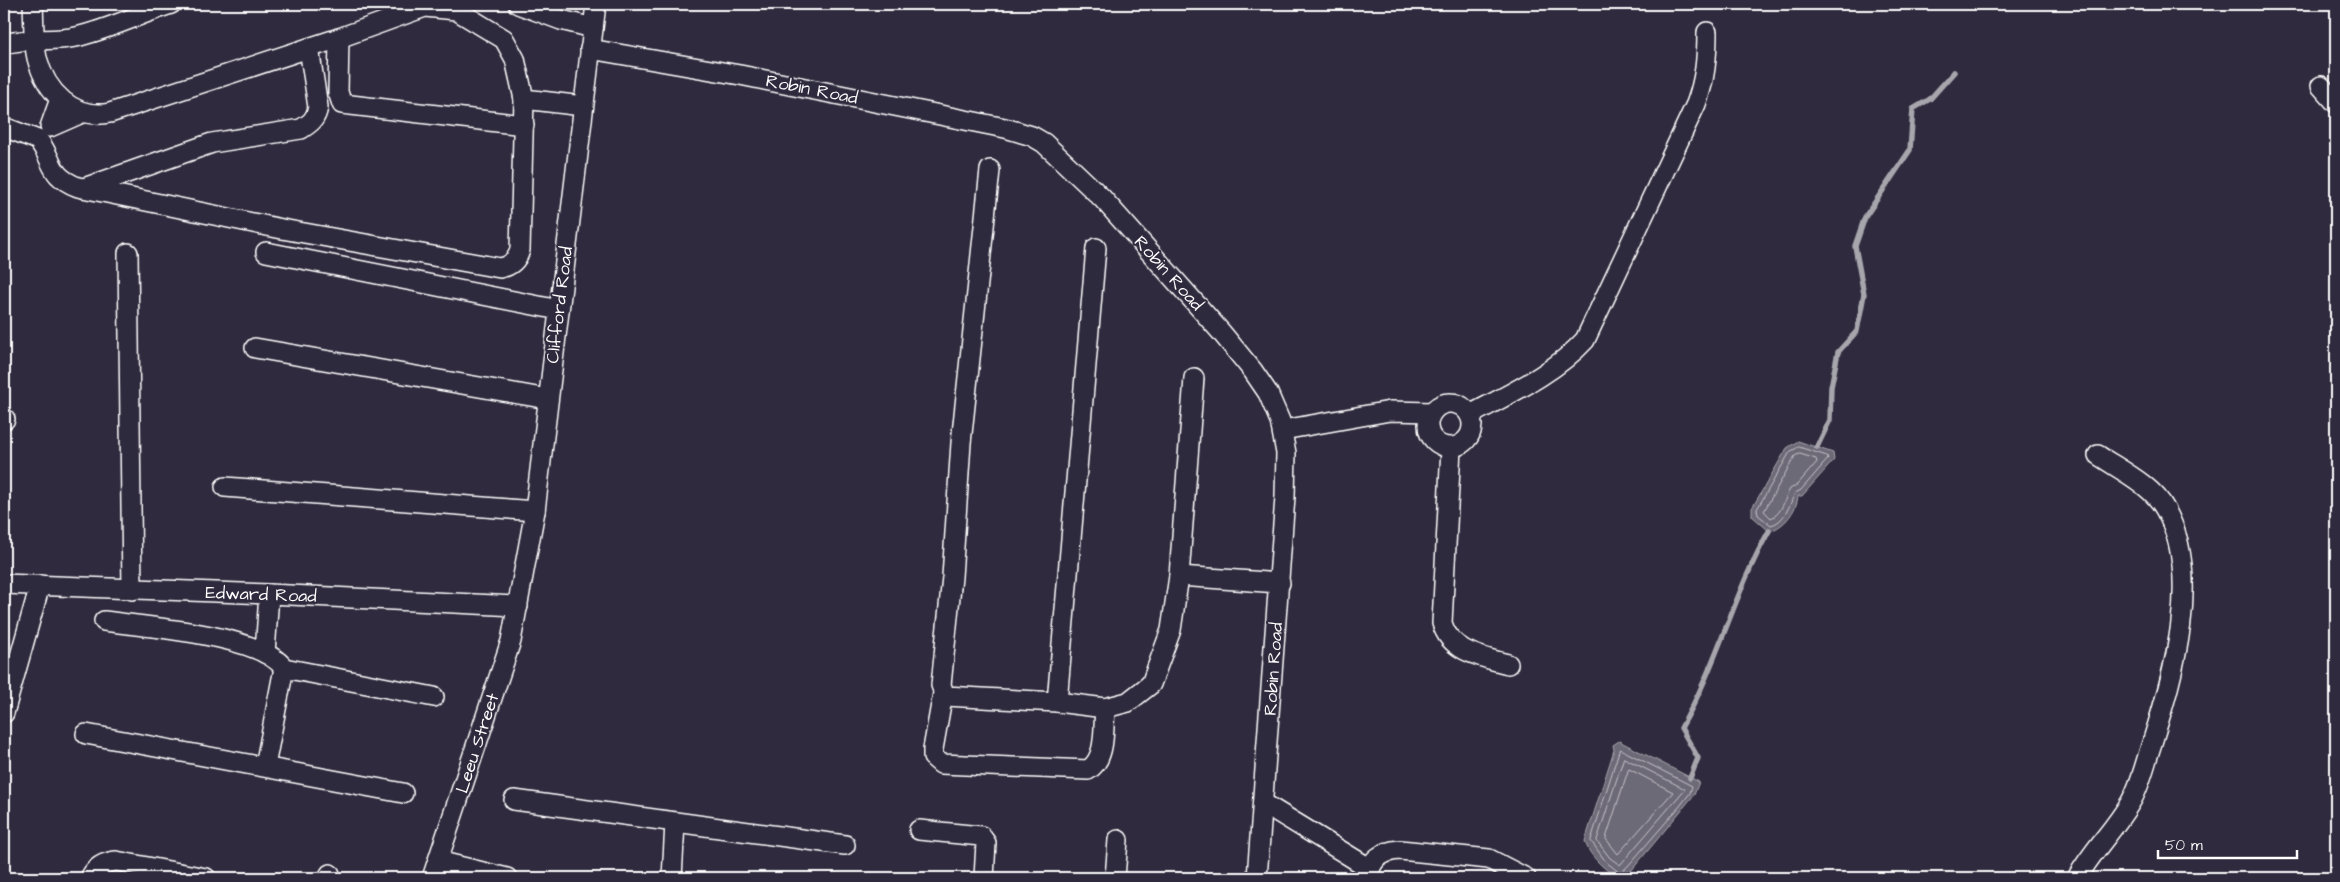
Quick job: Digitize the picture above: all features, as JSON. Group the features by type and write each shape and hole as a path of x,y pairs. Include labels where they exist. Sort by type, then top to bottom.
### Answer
{"street":[{"path":"33,4 37,59 44,76 60,98 82,113 100,115 339,38 423,5 456,10 504,39 515,59 524,100 520,250 515,260 503,267 282,229 70,184 58,175 44,133 60,98"},
{"path":"4,44 35,38 48,40 76,37 170,4"},
{"path":"518,4 561,20 593,28"},
{"name":"Clifford Road","path":"518,606 535,511 596,4"},
{"path":"1470,415 1555,366 1573,353 1585,340 1704,84 1707,32"},
{"path":"339,38 338,92 342,104 524,125"},
{"path":"84,188 178,153 212,143 301,129 314,120 318,107 309,48"},
{"name":"Robin Road","path":"590,49 740,75 1005,128 1032,136 1055,151 1102,198 1221,332 1268,393 1283,430 1286,453 1280,583 1257,878"},
{"path":"2321,86 2336,103"},
{"path":"524,100 583,106"},
{"path":"4,127 44,133 82,113"},
{"path":"990,170 961,443 941,685 943,693 933,757 941,764 1088,770 1095,766 1100,756 1105,708"},
{"path":"1057,702 1096,248"},
{"path":"266,252 559,310"},
{"path":"128,253 132,590"},
{"path":"256,348 548,399"},
{"path":"943,693 945,696 1057,702 1105,708 1128,702 1151,684 1171,630 1179,576 1194,378"},
{"path":"1448,403 1461,406 1470,415 1472,429 1470,436 1459,446 1443,447 1431,436 1428,428 1432,412 1436,408 1448,403"},
{"path":"1283,430 1390,411 1432,412"},
{"path":"1451,448 1442,623 1449,639 1461,648 1508,664"},
{"path":"2077,878 2130,804 2139,785 2168,691 2181,617 2180,554 2166,510 2157,497 2098,455"},
{"path":"225,487 535,511"},
{"path":"1179,576 1280,583"},
{"name":"Edward Road","path":"4,584 518,606"},
{"path":"4,713 10,670 40,585"},
{"path":"265,652 269,594"},
{"name":"Leeu Street","path":"435,870 511,640 518,606"},
{"path":"104,621 210,636 265,652 278,660 284,668 434,697"},
{"path":"265,766 284,668"},
{"path":"86,734 403,793"},
{"path":"514,800 845,845"},
{"path":"1263,803 1369,873 1381,855 1400,850 1489,859 1526,878"},
{"path":"672,878 675,823"},
{"path":"919,830 981,836 986,843 984,878"},
{"path":"1115,878 1118,840"},
{"path":"90,878 92,872 102,864 116,861 206,878"},
{"path":"435,870 452,878"},
{"path":"435,870 507,878"}],"water":[{"path":"1798,441 1833,453 1834,460 1802,496 1798,496 1789,518 1780,526 1769,531 1752,516 1752,508 1787,448"},
{"path":"1619,741 1699,782 1694,795 1631,871 1621,878 1599,863 1590,852 1585,841 1614,750 1613,745"}],"waterway":[{"path":"1817,447 1830,420 1831,387 1838,352 1857,331 1864,294 1855,246 1865,217 1910,150 1913,109 1930,99 1954,72"},
{"path":"1690,778 1698,758 1681,728 1694,704 1746,579 1769,531"}]}
